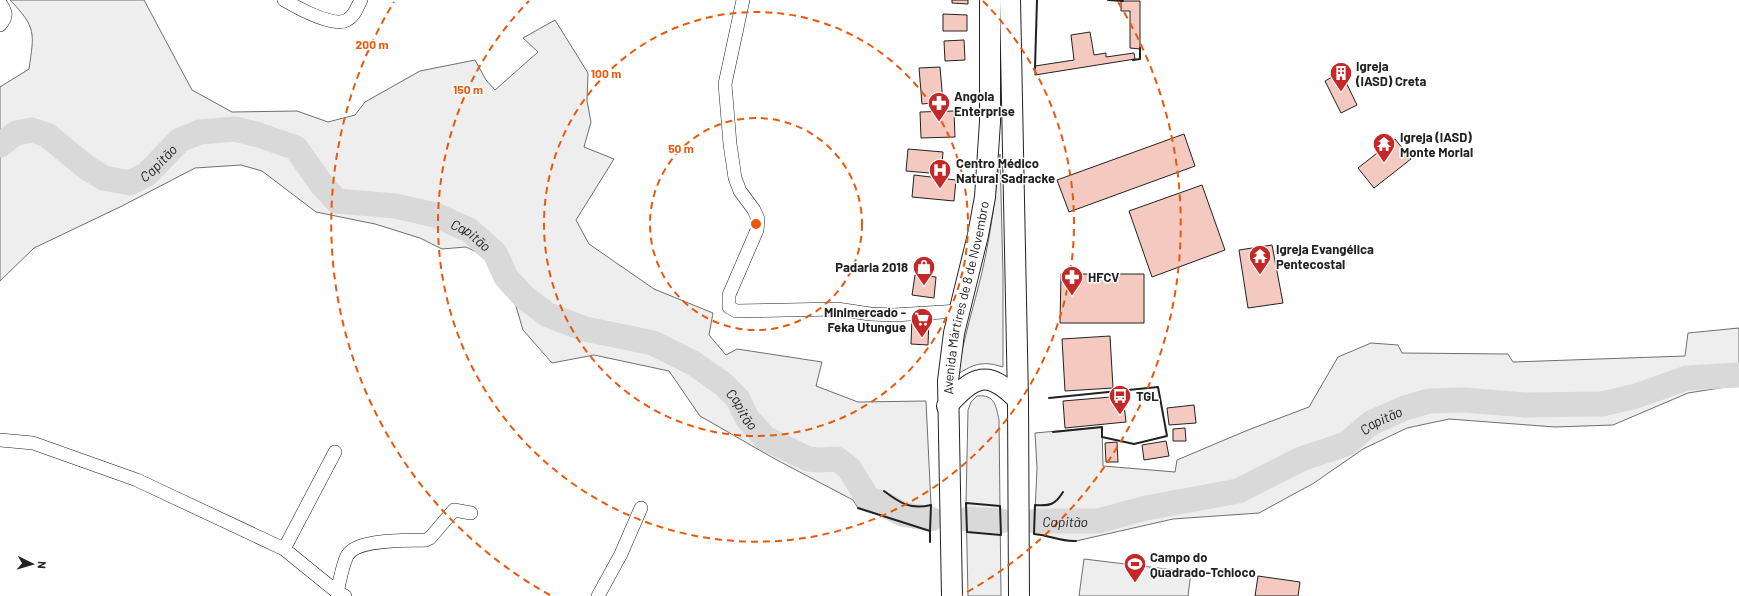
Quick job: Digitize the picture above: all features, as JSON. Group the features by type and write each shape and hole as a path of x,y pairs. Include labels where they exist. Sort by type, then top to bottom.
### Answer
{"main road":[{"name":"Avenida Mártires de 8 de Novembro","path":"952,596 947,406 950,356 958,311 978,235 986,182 991,84 990,0"},
{"path":"1010,0 1018,400 1019,596"},
{"path":"947,406 967,385 982,379 994,380 1005,387 1018,400"}],"street":[{"path":"284,0 310,15 336,21 347,21 355,13 361,0"},
{"path":"743,0 725,84 730,144 735,178 740,191 754,210 758,219 757,230 729,295 729,308 736,311 837,309 870,314 894,315 958,311"},
{"path":"0,3 6,13 6,18 0,25"},
{"path":"0,440 33,443 137,480 284,549 341,594 347,556 356,548 388,540 426,540 430,538 454,510 471,513"},
{"path":"284,549 335,452"},
{"path":"598,596 621,554 641,508"}],"shaded area":[{"path":"10,0 144,0 192,90 232,112 297,111 328,122 355,115 365,102 420,71 475,60 486,80 495,90 538,52 523,38 555,20 588,73 587,101 591,122 584,147 614,159 576,220 589,244 654,289 713,313 709,335 726,355 737,349 822,362 816,386 858,402 926,401 931,505 930,531 858,508 853,500 775,459 700,416 669,371 594,355 552,363 523,330 513,296 489,258 466,247 442,249 420,238 375,224 316,212 262,171 241,165 195,168 122,206 34,248 0,281 0,87 29,69 32,47 32,32 29,25"},
{"path":"1000,154 1003,275 1003,367 990,364 980,364 970,367 958,374 988,243"},
{"path":"1739,328 1739,385 1688,393 1613,425 1555,427 1449,419 1407,428 1363,449 1314,483 1259,513 1173,519 1076,541 1034,534 1037,468 1035,433 1102,427 1103,466 1175,472 1177,460 1248,430 1309,407 1338,357 1371,343 1398,345 1402,353 1508,354 1513,362 1685,356 1688,333"},
{"path":"977,396 988,397 994,402 999,420 1001,596 968,596 966,503 968,410 971,402"},
{"name":"Campo do Quadrado-Tchioco","path":"1084,559 1191,572 1188,596 1079,596"}],"building":[{"path":"952,0 968,0 968,4 952,3"},
{"path":"1121,1 1140,1 1140,49 1130,48 1130,11 1121,11"},
{"path":"943,14 967,15 967,31 943,31"},
{"path":"1090,32 1094,55 1106,53 1106,57 1134,53 1135,59 1035,75 1035,66 1074,60 1071,35"},
{"path":"964,40 965,60 945,61 944,41"},
{"path":"940,67 943,102 922,104 919,68"},
{"name":"Igreja (IASD) Creta","path":"1341,72 1357,105 1341,113 1325,81"},
{"path":"954,111 955,137 921,138 920,112"},
{"path":"1184,134 1195,166 1069,212 1057,180"},
{"name":"Igreja (IASD) Monte Morial","path":"1395,139 1411,159 1374,188 1358,168"},
{"path":"908,149 943,152 941,174 906,171"},
{"path":"914,175 956,180 954,201 912,197"},
{"path":"1202,185 1225,250 1152,277 1129,211"},
{"name":"Igreja Evangélica Pentecostal","path":"1272,245 1283,303 1248,308 1239,250"},
{"path":"1061,274 1144,274 1144,323 1060,323"},
{"path":"915,275 936,277 934,298 912,295"},
{"path":"912,318 929,319 928,345 911,344"},
{"path":"1110,336 1113,388 1065,391 1062,339"},
{"path":"1123,396 1126,422 1065,428 1063,401"},
{"path":"1194,405 1196,423 1169,425 1167,408"},
{"path":"1185,428 1186,441 1173,441 1173,429"},
{"path":"1166,441 1169,456 1144,460 1142,445"},
{"path":"1117,442 1118,462 1106,462 1105,443"},
{"path":"1258,576 1300,582 1298,596 1255,596"}],"waterway":[{"name":"Capitão","path":"0,145 16,133 32,130 47,135 86,167 104,178 130,183 147,174 180,140 200,132 235,129 259,135 296,148 322,185 337,201 395,206 435,215 469,230 495,253 506,277 524,297 548,315 585,329 653,343 693,363 723,384 738,399 747,418 765,438 808,459 837,459 849,468 869,500 882,503 902,514 931,519"},
{"name":"Capitão","path":"1035,521 1098,521 1146,508 1238,491 1301,459 1346,444 1371,423 1405,408 1429,401 1463,400 1527,405 1602,404 1636,396 1687,378 1739,375"},
{"name":"Capitão","path":"967,519 1001,521"}],"wall":[{"path":"1035,68 1037,0"},
{"path":"1108,0 1123,1"},
{"path":"1133,60 1140,59 1140,48"},
{"path":"1049,398 1158,387 1167,436 1134,444 1102,437 1102,427 1053,432"},
{"path":"884,491 900,502 911,506 917,507 931,505 930,531"},
{"path":"1063,492 1052,504 1035,505 1034,534 1076,541"},
{"path":"966,503 1000,506 1001,535 967,532 966,503"},
{"path":"858,508 930,531 930,542"}],"place":[{"name":"Igreja (IASD) Creta","path":"1341,92"},
{"name":"Angola Enterprise","path":"939,122"},
{"name":"Igreja (IASD) Monte Morial","path":"1384,164"},
{"name":"Centro Médico Natural Sadracke","path":"940,190"},
{"name":"Igreja Evangélica Pentecostal","path":"1260,276"},
{"name":"Padaria 2018","path":"924,286"},
{"name":"HFCV","path":"1072,296"},
{"name":"Minimercado - Feka Utungue","path":"922,338"},
{"name":"TGL","path":"1120,416"},
{"name":"Campo do Quadrado-Tchioco","path":"1135,584"}]}
